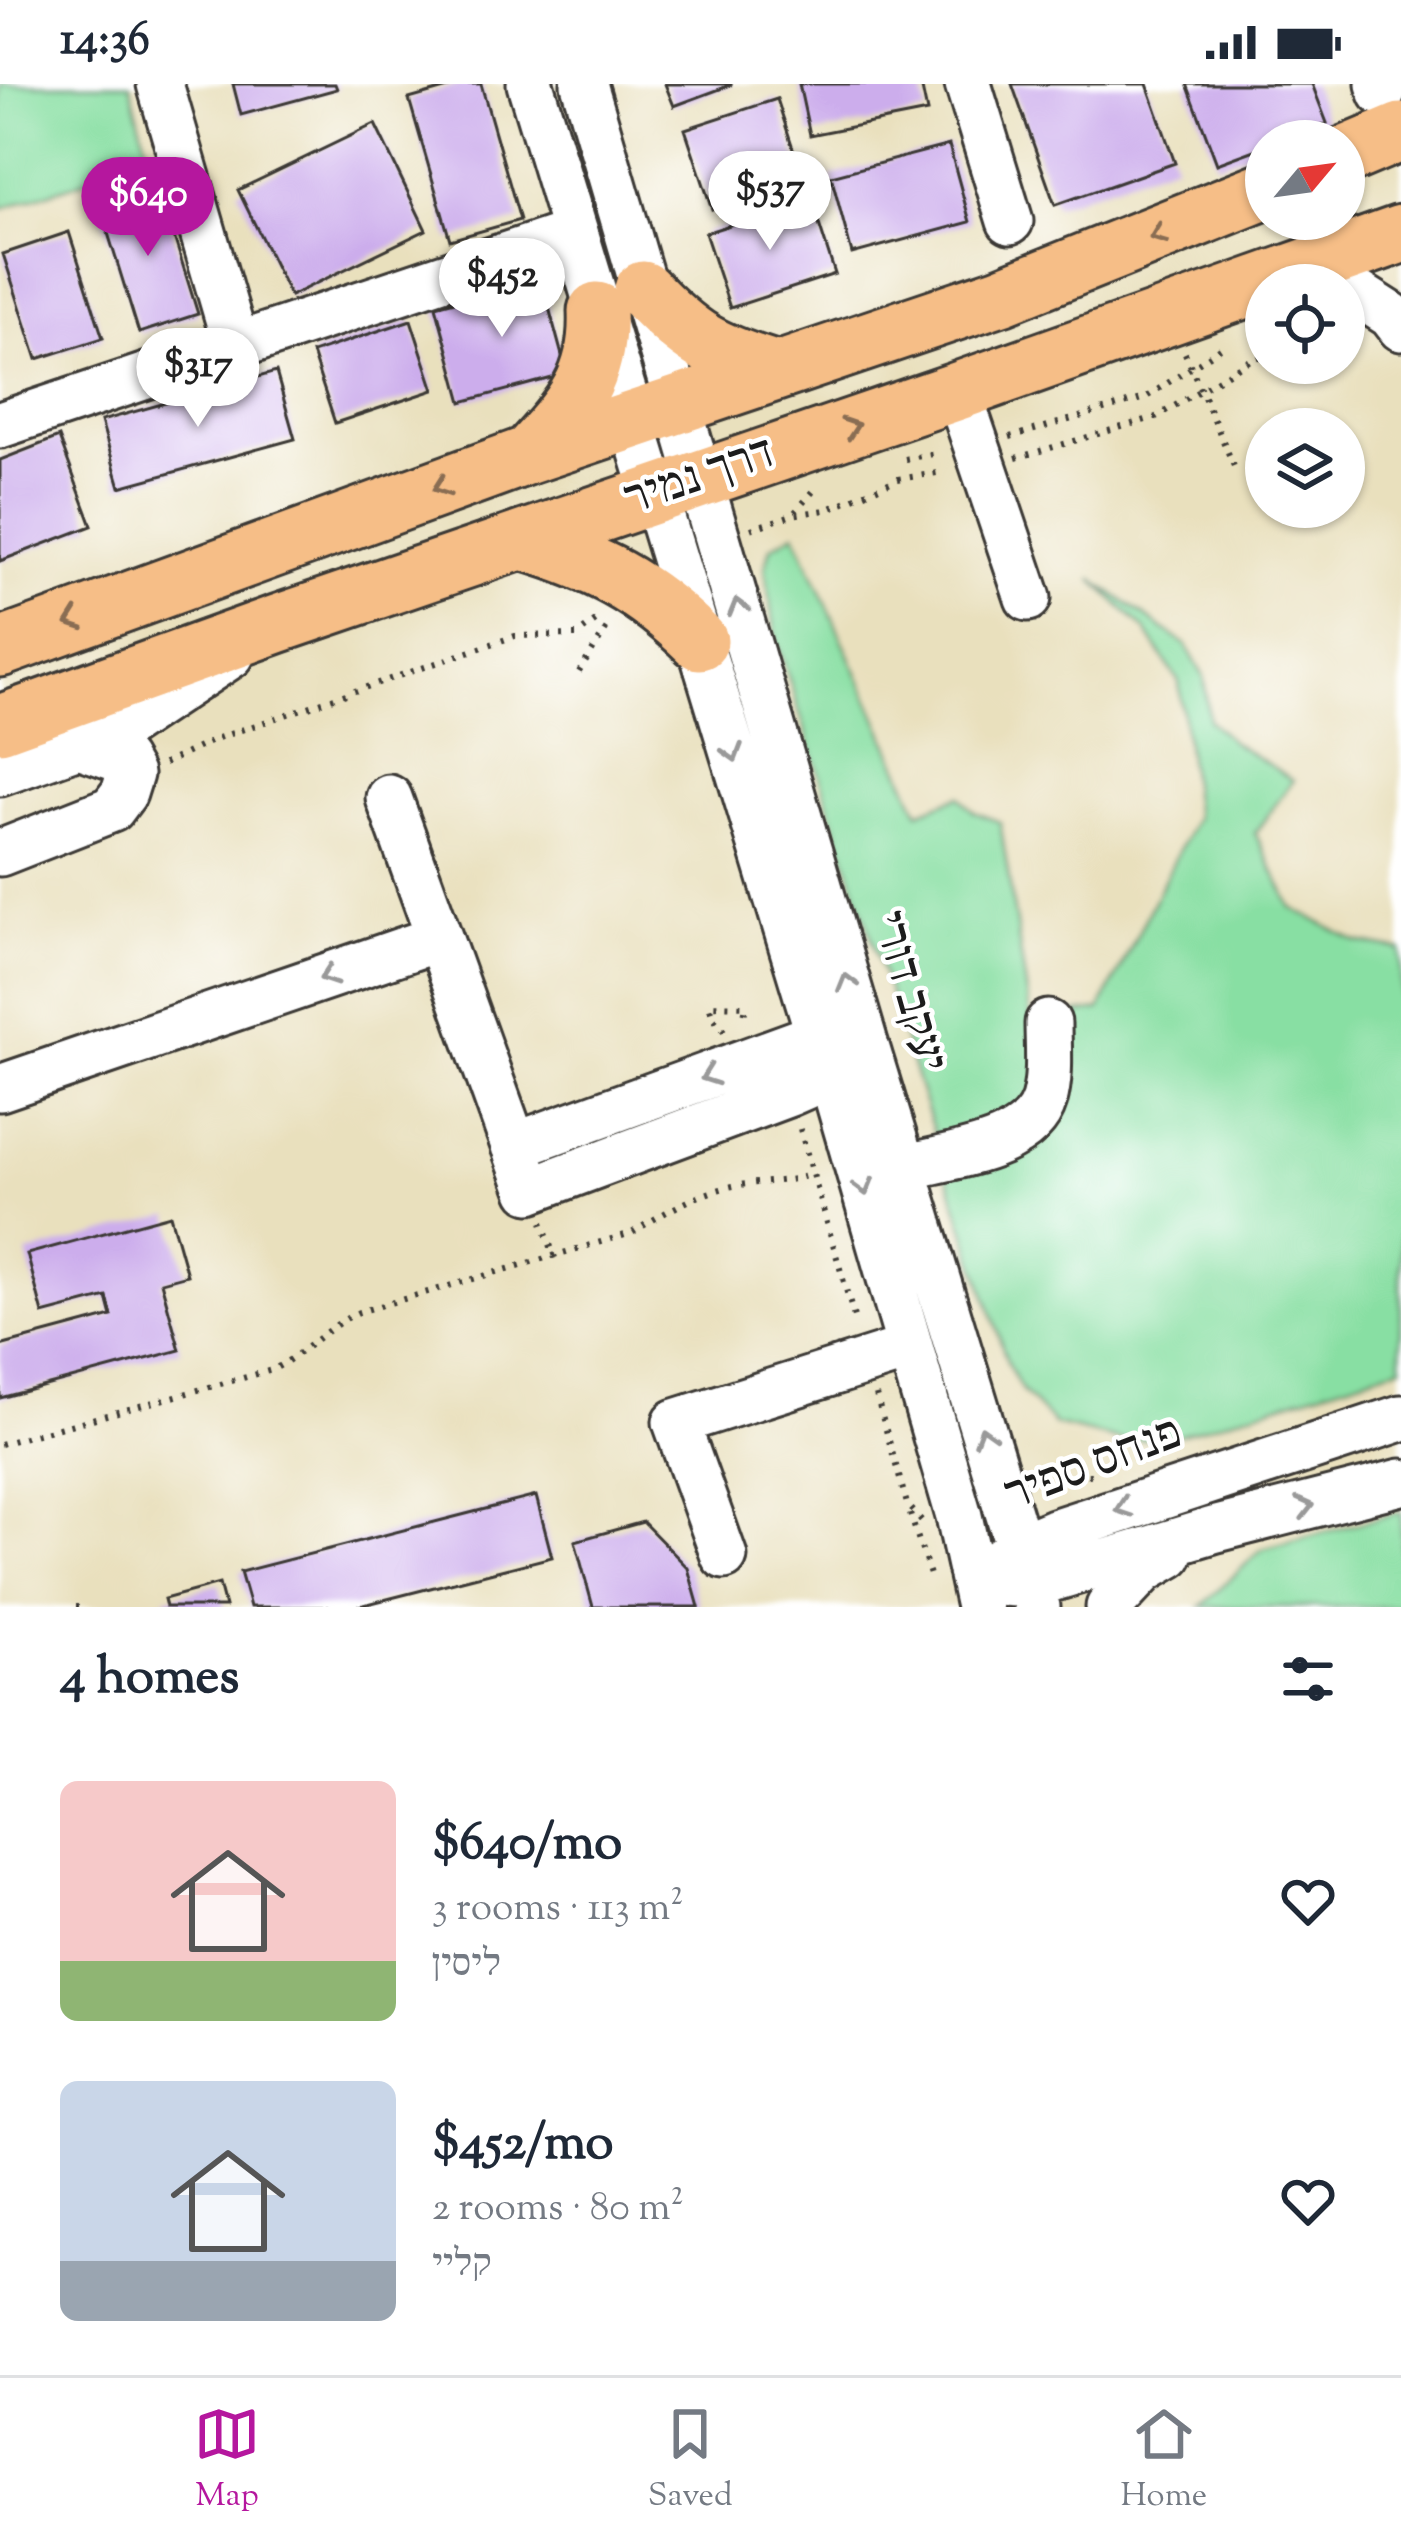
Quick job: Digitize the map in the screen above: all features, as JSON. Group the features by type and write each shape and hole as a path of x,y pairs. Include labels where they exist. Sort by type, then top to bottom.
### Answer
{"main road":[{"path":"1365,131 1388,103"},
{"name":"דרך נמיר","path":"0,648 529,455 1001,296 1245,198"},
{"name":"דרך נמיר","path":"1354,264 1401,234"},
{"name":"דרך נמיר","path":"0,724 277,623 1169,316 1245,299"},
{"path":"529,455 586,383 620,301 675,324 704,346 777,370"},
{"path":"523,541 584,559 615,600 662,605 699,641"}],"street":[{"path":"160,84 236,346"},
{"path":"530,84 573,233 620,301"},
{"path":"584,84 620,301 678,486"},
{"path":"968,84 1010,221"},
{"path":"0,425 573,233"},
{"path":"1365,301 1391,315 1401,328"},
{"path":"958,391 1028,598"},
{"name":"יעקב דורי","path":"678,486 699,641 910,1348 963,1591"},
{"name":"יעקב דורי","path":"678,486 865,1043 1029,1580"},
{"path":"0,773 117,731 277,623"},
{"path":"0,853 120,796 130,774 122,760 79,745"},
{"path":"389,798 530,1190 825,1055"},
{"path":"0,1088 439,938"},
{"path":"903,1168 993,1144 1033,1120 1043,1105 1048,1079 1048,1023"},
{"path":"514,1146 865,1043"},
{"path":"724,1556 676,1422 910,1348"},
{"name":"פנחס ספיר","path":"1029,1580 1229,1472 1401,1418"},
{"name":"פנחס ספיר","path":"963,1591 1029,1580 1401,1482"},
{"path":"1109,1607 1144,1570 1213,1531"}],"path":[{"path":"1169,316 1236,471"},
{"path":"896,460 980,456 1145,398 1237,337"},
{"path":"757,527 826,510 898,479 980,456 1156,417 1245,366"},
{"path":"792,515 818,486 837,480"},
{"path":"579,672 602,638 615,600"},
{"path":"120,796 218,738 514,636 577,635 615,600"},
{"path":"713,1018 710,1005 746,1006 742,1023 729,1037"},
{"path":"0,1444 272,1370 295,1359 335,1323 359,1312 632,1232 671,1208 744,1184 782,1184 813,1174"},
{"path":"908,1504 963,1591"},
{"path":"76,1607 86,1607"}],"green space":[{"path":"0,84 130,84 150,159 0,209"},
{"path":"795,533 919,812 959,796 974,812 1000,822 1031,1020 1100,1010 1195,818 1179,682 1145,630 1092,579 1186,645 1204,677 1209,720 1231,741 1293,780 1255,833 1292,908 1357,942 1401,950 1401,1366 1169,1438 1119,1440 1055,1425 1022,1391 1008,1365 777,642 765,568 771,547"},
{"path":"1401,1512 1401,1607 1201,1607 1262,1549"}],"building":[{"path":"233,84 335,84 337,89 241,115"},
{"path":"462,84 481,84 520,220 450,240 409,99"},
{"path":"665,84 731,84 731,85 674,106"},
{"path":"799,84 921,84 927,112 810,135"},
{"path":"1012,84 1147,84 1175,163 1055,205"},
{"path":"1187,84 1312,84 1326,120 1245,120 1245,154 1217,164"},
{"path":"777,99 803,179 712,209 685,129"},
{"path":"375,124 426,230 290,296 238,190"},
{"path":"949,145 970,222 852,254 831,176"},
{"path":"158,185 198,314 139,333 99,204"},
{"path":"811,199 835,274 730,308 705,233"},
{"path":"69,232 103,338 37,359 3,254"},
{"path":"541,278 567,374 462,402 436,306"},
{"path":"411,320 434,390 335,423 312,353"},
{"path":"276,372 295,439 120,487 101,421"},
{"path":"59,437 92,526 0,561 0,460"},
{"path":"170,1215 187,1275 161,1282 180,1350 0,1398 0,1346 112,1316 107,1297 43,1314 27,1254"},
{"path":"536,1496 552,1557 356,1607 250,1607 240,1572"},
{"path":"643,1522 688,1568 699,1607 593,1607 575,1541"},
{"path":"219,1584 225,1607 166,1607 164,1599"}]}
